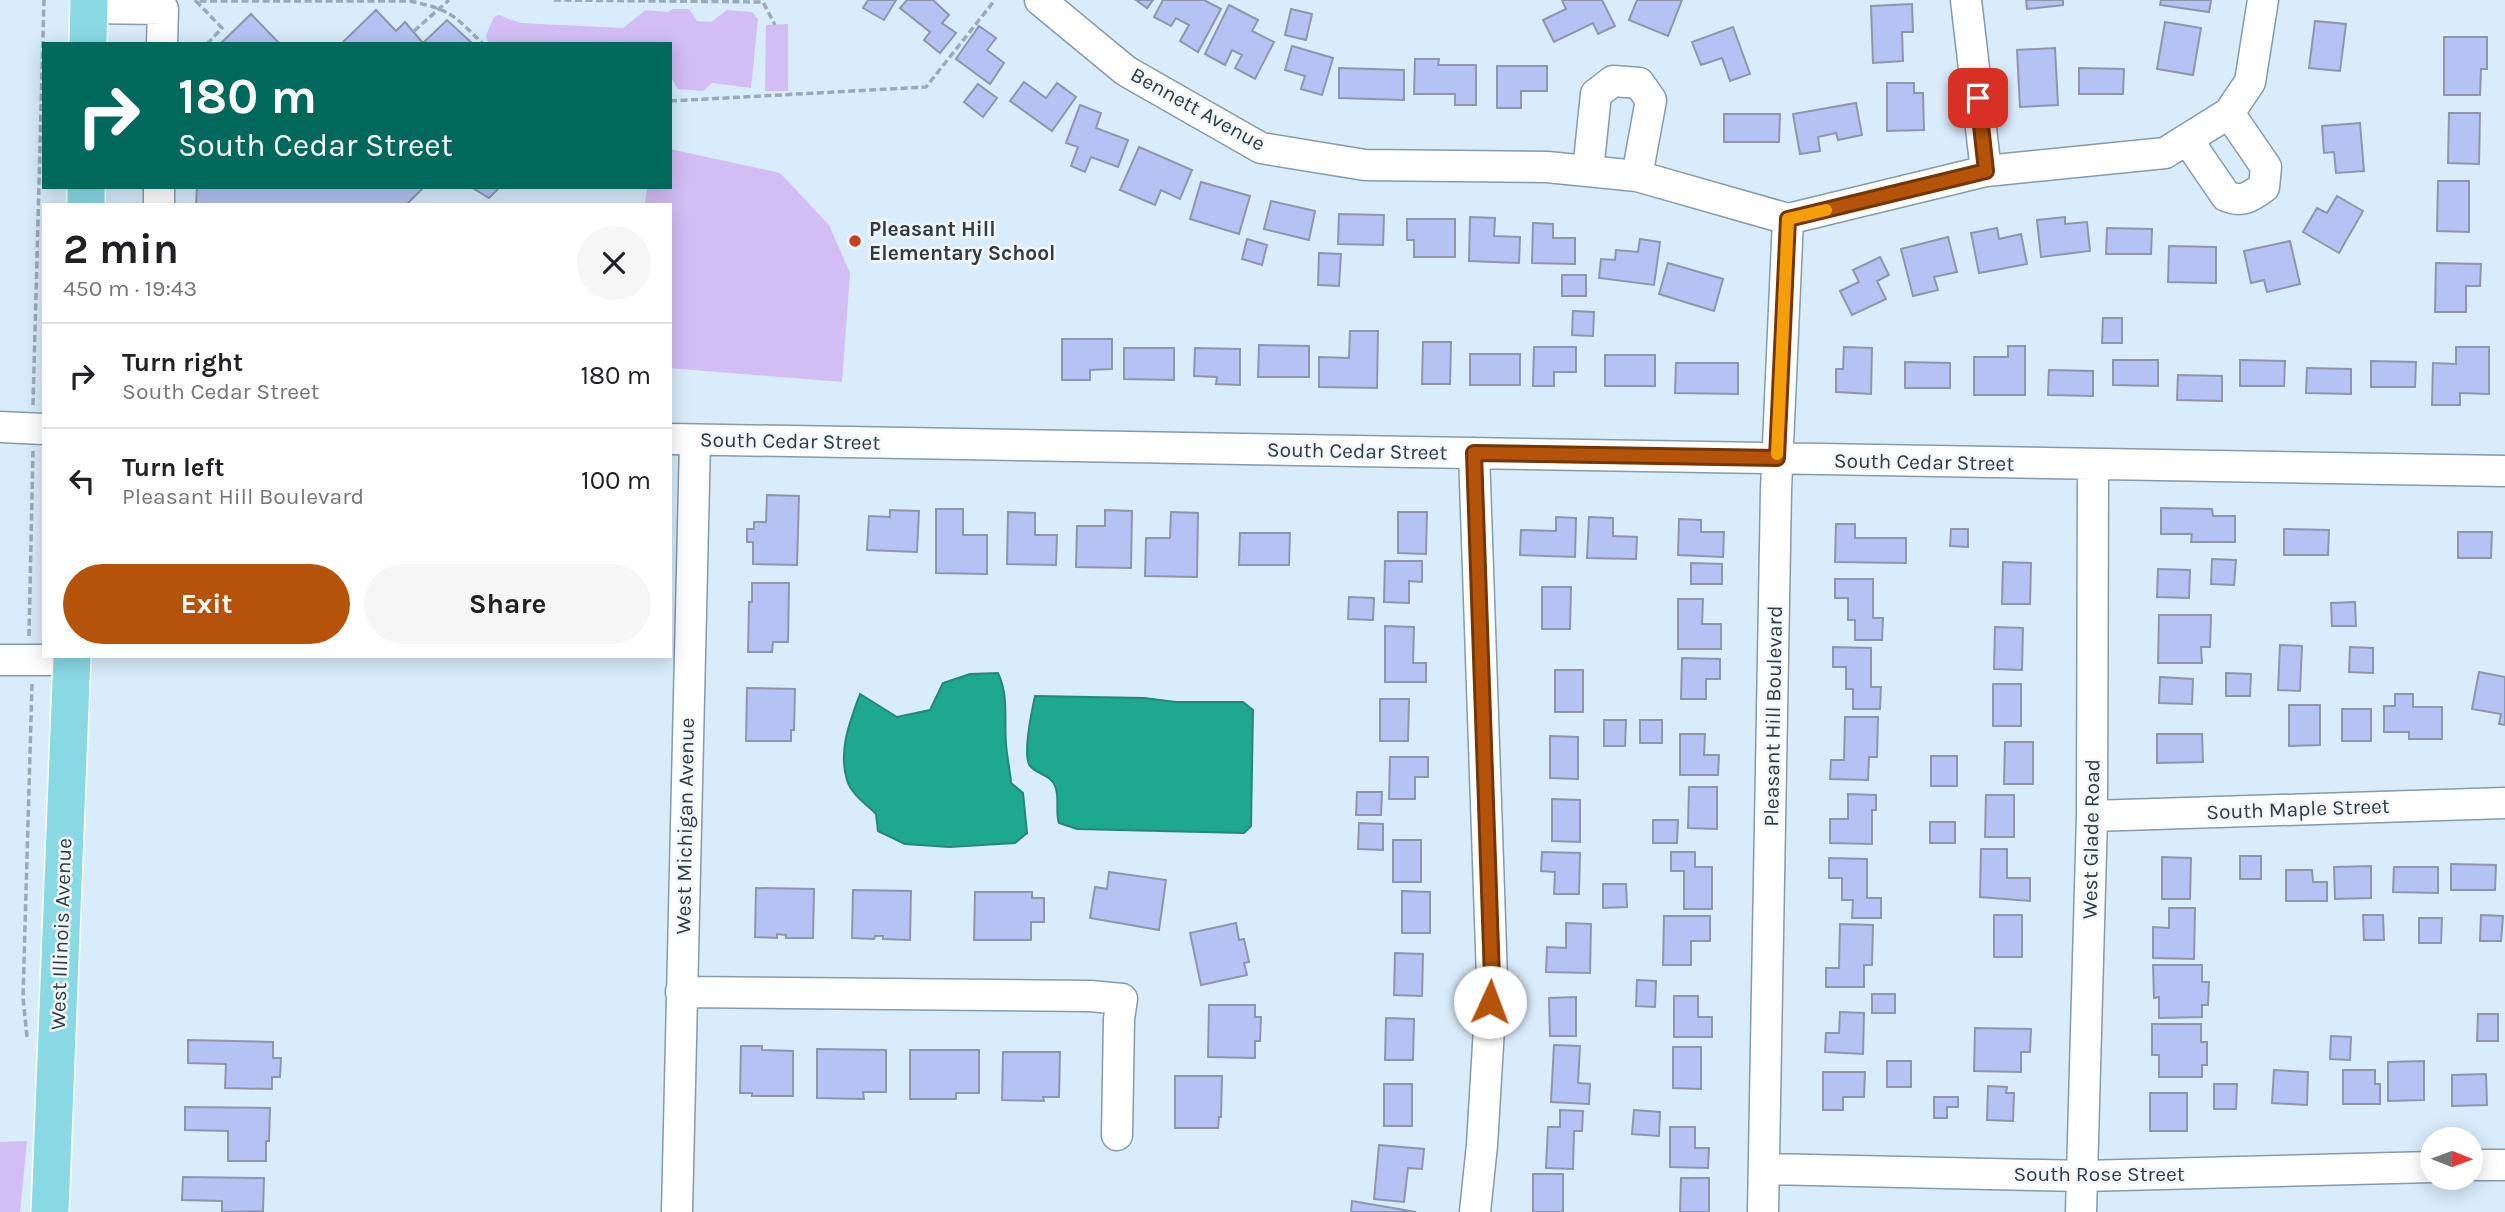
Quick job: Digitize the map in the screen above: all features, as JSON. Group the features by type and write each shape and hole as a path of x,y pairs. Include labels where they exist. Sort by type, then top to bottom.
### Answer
{"main road":[{"path":"88,42 89,4"},
{"name":"West Illinois Avenue","path":"50,1212 72,658"}],"street":[{"name":"Bennett Avenue","path":"1040,0 1126,71 1261,148 1365,165 1547,167 1637,176 1788,219 1986,171 2165,152 2230,113 2250,82 2263,0"},
{"path":"1966,0 1986,171"},
{"path":"89,4 163,9 162,42"},
{"path":"1588,171 1596,94 1613,81 1639,83 1651,100 1637,176"},
{"path":"2187,139 2226,196 2236,200 2248,198 2264,187 2266,167 2230,113"},
{"name":"Pleasant Hill Boulevard","path":"1763,1212 1777,458 1788,219"},
{"path":"0,427 37,428"},
{"name":"South Cedar Street","path":"682,440 2505,471"},
{"name":"West Michigan Avenue","path":"677,1212 681,992 682,440"},
{"path":"1474,453 1492,978 1482,1145 1475,1212"},
{"name":"West Glade Road","path":"2081,1212 2092,816 2092,466"},
{"path":"0,660 72,658"},
{"name":"South Maple Street","path":"2092,816 2505,803"},
{"path":"681,992 1090,996 1122,999 1119,1019 1117,1135"},
{"path":"2483,1166 2505,1165"},
{"name":"South Rose Street","path":"1765,1169 2083,1176 2420,1167"}],"path":[{"path":"43,42 44,0"},
{"path":"414,31 449,0"},
{"path":"554,0 763,2 775,24"},
{"path":"672,101 926,87 995,0"},
{"path":"209,42 222,28 196,1 411,1 440,8 455,16 481,42"},
{"path":"29,645 37,428 42,122"},
{"path":"29,1042 23,997 32,682"}],"shaded area":[{"path":"673,9 689,9 697,21 711,22 727,10 752,12 758,19 751,88 712,83 703,91 678,89 672,79 672,42 489,42 486,35 494,17 499,15 520,23 623,28 646,10 668,12"},
{"path":"788,24 788,91 765,91 766,25"},
{"path":"672,149 780,173 829,225 850,273 842,382 672,368 672,203 645,203 647,189 672,189"},
{"path":"998,673 1005,699 1006,744 1011,783 1023,793 1027,833 1015,843 949,847 905,844 878,831 876,814 852,790 845,769 846,736 860,694 897,717 930,710 943,683 970,674"},
{"path":"1035,696 1243,702 1253,710 1251,826 1244,833 1077,829 1059,823 1055,786 1050,779 1030,766 1028,760 1028,732"},
{"path":"27,1141 20,1212 0,1212 0,1142"}],"building":[{"path":"868,0 896,0 884,20 863,8"},
{"path":"907,0 933,0 949,15 942,23 956,33 940,53 924,40 930,32 900,8"},
{"path":"1136,0 1153,0 1147,8"},
{"path":"1163,0 1204,0 1221,9 1198,52 1180,41 1189,25 1176,18 1171,26 1154,17"},
{"path":"1562,0 1602,0 1615,26 1598,34 1593,23 1554,42 1543,20 1566,9"},
{"path":"1637,0 1682,0 1668,36 1629,20"},
{"path":"2026,0 2063,0 2063,5 2027,9"},
{"path":"2161,0 2211,0 2209,12 2160,5"},
{"path":"1912,4 1913,32 1902,32 1903,61 1873,63 1871,6"},
{"path":"1229,5 1258,20 1252,31 1274,42 1255,79 1235,68 1242,55 1232,50 1225,65 1205,54"},
{"path":"1291,9 1312,14 1306,40 1285,35"},
{"path":"376,10 396,31 405,22 422,42 343,42"},
{"path":"251,14 278,42 222,42"},
{"path":"447,20 471,42 424,42"},
{"path":"2315,21 2346,24 2340,71 2309,68"},
{"path":"2165,22 2201,28 2193,75 2157,69"},
{"path":"979,26 996,38 987,50 1004,63 990,84 956,59"},
{"path":"1733,27 1750,74 1730,81 1722,58 1701,65 1692,42"},
{"path":"2444,37 2487,37 2487,69 2481,69 2480,95 2444,95"},
{"path":"1292,46 1333,58 1322,95 1301,89 1305,76 1285,70"},
{"path":"2055,48 2058,105 2020,107 2017,50"},
{"path":"1415,59 1439,59 1438,65 1476,65 1476,105 1455,105 1455,94 1414,94"},
{"path":"1497,66 1547,66 1547,91 1521,91 1521,108 1497,108"},
{"path":"1339,68 1404,70 1404,100 1339,98"},
{"path":"2079,68 2124,69 2123,94 2079,94"},
{"path":"1024,82 1046,98 1057,83 1076,97 1052,131 1010,101"},
{"path":"1887,83 1914,83 1914,93 1923,93 1924,130 1887,131"},
{"path":"978,84 997,98 983,117 964,102"},
{"path":"1856,103 1862,135 1838,140 1836,133 1818,137 1820,151 1800,154 1793,114"},
{"path":"1080,105 1101,113 1096,128 1128,140 1118,167 1091,157 1085,172 1071,166 1078,147 1066,143"},
{"path":"2449,113 2480,113 2479,164 2448,163"},
{"path":"1724,114 1780,114 1779,142 1724,142"},
{"path":"2360,123 2364,171 2336,173 2334,152 2324,153 2322,126"},
{"path":"1139,147 1192,170 1180,199 1161,190 1155,205 1120,190"},
{"path":"2438,181 2469,181 2469,232 2437,231"},
{"path":"1201,182 1250,196 1239,234 1190,219"},
{"path":"197,189 422,189 408,203 196,203"},
{"path":"474,189 498,189 489,198"},
{"path":"2337,196 2363,211 2339,253 2303,232 2317,208 2327,213"},
{"path":"1271,201 1315,211 1309,240 1264,229"},
{"path":"1339,214 1384,215 1383,245 1338,244"},
{"path":"1470,217 1495,218 1494,236 1520,237 1519,263 1469,261"},
{"path":"2065,217 2065,224 2087,222 2090,251 2041,257 2037,220"},
{"path":"1407,219 1455,219 1455,257 1414,257 1414,240 1407,240"},
{"path":"1533,223 1553,224 1553,238 1575,238 1575,264 1532,263"},
{"path":"1997,228 1999,239 2021,234 2027,264 1979,273 1971,233"},
{"path":"2107,228 2152,229 2151,254 2106,254"},
{"path":"1948,237 1957,272 1934,277 1938,290 1913,296 1901,249"},
{"path":"1247,239 1267,245 1262,265 1242,259"},
{"path":"1640,239 1660,242 1654,285 1599,278 1601,259 1615,260 1616,250 1638,252"},
{"path":"2290,241 2300,284 2267,292 2264,280 2251,283 2244,251"},
{"path":"2169,246 2216,247 2216,283 2168,282"},
{"path":"1319,253 1341,254 1339,286 1318,285"},
{"path":"1880,257 1889,275 1877,281 1886,299 1852,315 1840,291 1859,282 1853,270"},
{"path":"1668,263 1723,279 1714,311 1659,294"},
{"path":"2436,263 2481,264 2480,286 2466,286 2466,312 2435,312"},
{"path":"1562,275 1586,275 1586,296 1562,296"},
{"path":"1573,311 1594,312 1593,336 1572,335"},
{"path":"2103,318 2122,318 2122,343 2102,343"},
{"path":"1350,331 1378,331 1377,388 1319,387 1319,357 1349,358"},
{"path":"1062,339 1112,339 1112,369 1090,370 1090,380 1062,380"},
{"path":"1423,342 1451,342 1450,384 1422,384"},
{"path":"1259,345 1309,346 1309,377 1258,377"},
{"path":"2008,346 2025,346 2025,395 1974,395 1974,357 2008,357"},
{"path":"1534,347 1576,347 1576,372 1554,372 1554,386 1533,386"},
{"path":"1844,347 1872,348 1871,394 1836,392 1836,369 1843,369"},
{"path":"2456,347 2489,347 2489,394 2460,393 2460,405 2432,405 2433,363 2456,364"},
{"path":"1124,348 1174,348 1174,380 1124,379"},
{"path":"1195,348 1240,349 1240,385 1216,384 1217,377 1194,376"},
{"path":"1470,354 1520,354 1520,385 1470,385"},
{"path":"1605,355 1655,355 1655,386 1605,386"},
{"path":"2113,360 2158,360 2158,386 2113,385"},
{"path":"2240,360 2285,361 2284,386 2240,386"},
{"path":"2371,361 2416,362 2415,387 2371,387"},
{"path":"1905,362 1950,363 1950,388 1905,388"},
{"path":"1676,363 1738,363 1738,394 1675,393"},
{"path":"2307,368 2351,369 2351,394 2306,393"},
{"path":"2049,370 2093,371 2093,396 2048,395"},
{"path":"2178,375 2222,376 2222,401 2177,400"},
{"path":"767,495 799,496 797,565 753,564 753,542 747,542 747,529 754,529 754,522 766,522"},
{"path":"2161,508 2212,509 2213,516 2235,516 2235,542 2191,542 2192,534 2161,534"},
{"path":"936,509 963,509 963,535 987,535 987,574 936,573"},
{"path":"890,510 919,511 917,552 867,550 869,516 890,517"},
{"path":"1105,510 1132,511 1131,568 1076,567 1077,526 1105,526"},
{"path":"1008,512 1035,513 1035,535 1057,535 1056,565 1007,564"},
{"path":"1171,512 1198,513 1197,577 1145,576 1146,538 1170,538"},
{"path":"1398,512 1427,512 1426,554 1398,553"},
{"path":"1556,517 1576,518 1575,557 1520,555 1521,530 1556,531"},
{"path":"1589,517 1613,518 1613,536 1637,537 1636,559 1587,558"},
{"path":"1679,519 1701,520 1701,532 1724,532 1723,557 1678,555"},
{"path":"1836,524 1855,524 1855,538 1906,538 1906,563 1835,562"},
{"path":"1951,529 1968,529 1968,547 1950,546"},
{"path":"2284,529 2329,530 2328,555 2284,555"},
{"path":"2458,532 2492,532 2491,558 2458,558"},
{"path":"1240,533 1290,533 1289,565 1239,565"},
{"path":"2212,559 2236,560 2234,585 2211,584"},
{"path":"1385,561 1422,561 1422,582 1409,581 1409,603 1384,602"},
{"path":"2003,562 2031,563 2030,604 2002,604"},
{"path":"1691,563 1722,564 1722,584 1691,584"},
{"path":"2158,569 2190,570 2189,598 2157,597"},
{"path":"1835,579 1873,579 1873,618 1883,618 1882,640 1855,640 1855,620 1848,620 1848,598 1835,598"},
{"path":"752,583 789,583 788,642 773,642 772,652 748,652"},
{"path":"1542,587 1571,587 1570,629 1542,629"},
{"path":"1349,597 1374,598 1373,620 1348,619"},
{"path":"1678,599 1703,599 1702,624 1721,624 1721,649 1678,649"},
{"path":"2355,602 2356,626 2332,626 2331,603"},
{"path":"2159,615 2211,615 2210,647 2201,647 2202,663 2158,663"},
{"path":"1385,626 1414,627 1413,663 1426,663 1426,682 1385,682"},
{"path":"1995,627 2023,628 2022,670 1994,669"},
{"path":"2280,645 2302,646 2300,691 2278,690"},
{"path":"1833,647 1871,648 1871,687 1881,687 1880,709 1853,709 1853,689 1846,689 1846,667 1833,667"},
{"path":"2350,647 2373,648 2373,673 2349,672"},
{"path":"1682,658 1720,659 1720,679 1706,679 1706,699 1681,699"},
{"path":"1555,670 1583,670 1583,712 1555,712"},
{"path":"2479,672 2505,677 2505,725 2499,724 2501,714 2472,709"},
{"path":"2226,673 2251,674 2250,696 2226,696"},
{"path":"2160,677 2193,679 2192,704 2159,703"},
{"path":"1993,684 2021,684 2021,726 1993,726"},
{"path":"747,688 795,689 794,730 791,730 791,741 746,741"},
{"path":"2395,694 2413,694 2413,707 2442,707 2442,739 2409,739 2409,732 2384,732 2384,706 2395,706"},
{"path":"1380,699 1409,699 1408,741 1380,741"},
{"path":"2289,705 2320,705 2320,745 2289,746"},
{"path":"2342,709 2371,709 2371,741 2342,741"},
{"path":"1845,717 1878,717 1877,757 1869,757 1868,780 1830,779 1831,760 1844,760"},
{"path":"1604,720 1626,720 1625,746 1604,746"},
{"path":"1640,720 1662,720 1662,743 1640,743"},
{"path":"1680,734 1705,734 1704,755 1719,755 1718,775 1680,775"},
{"path":"2157,734 2202,734 2203,762 2157,763"},
{"path":"1550,736 1578,737 1578,779 1550,778"},
{"path":"2005,742 2033,742 2033,784 2004,784"},
{"path":"1931,756 1957,756 1957,786 1931,786"},
{"path":"1390,757 1428,757 1428,777 1415,777 1415,799 1389,799"},
{"path":"1689,787 1717,787 1717,829 1688,828"},
{"path":"1357,792 1382,792 1381,815 1356,815"},
{"path":"1848,794 1876,795 1876,810 1872,810 1872,844 1830,843 1830,819 1848,819"},
{"path":"1986,795 2014,795 2014,837 1985,837"},
{"path":"1552,799 1580,800 1580,842 1552,841"},
{"path":"1653,820 1678,820 1677,843 1653,843"},
{"path":"1930,822 1955,822 1955,843 1930,843"},
{"path":"1359,823 1383,824 1383,850 1358,849"},
{"path":"1393,840 1421,840 1421,882 1393,882"},
{"path":"1981,849 2007,849 2007,878 2030,878 2030,901 1980,897"},
{"path":"1542,852 1580,853 1579,894 1554,894 1555,872 1541,871"},
{"path":"1671,852 1695,852 1695,867 1712,867 1712,909 1684,909 1684,871 1671,871"},
{"path":"2240,856 2261,856 2261,879 2240,879"},
{"path":"2162,857 2191,858 2190,899 2162,899"},
{"path":"1829,858 1867,859 1867,898 1881,898 1881,918 1852,918 1853,900 1842,900 1842,878 1829,878"},
{"path":"2451,864 2496,865 2495,890 2451,890"},
{"path":"2371,866 2371,898 2335,899 2334,867"},
{"path":"2394,867 2438,867 2438,893 2393,892"},
{"path":"2286,870 2312,870 2313,882 2327,882 2327,901 2286,901"},
{"path":"1109,872 1166,880 1159,930 1090,918 1095,887 1107,889"},
{"path":"1603,884 1626,884 1627,907 1603,908"},
{"path":"756,888 814,889 813,938 786,938 786,935 777,934 777,938 755,937"},
{"path":"853,890 911,891 910,940 883,939 883,936 875,936 874,939 852,938"},
{"path":"1402,891 1430,892 1430,933 1402,933"},
{"path":"975,892 1032,892 1032,898 1044,898 1044,922 1031,922 1031,940 974,940"},
{"path":"2169,908 2195,908 2194,959 2153,958 2153,927 2169,928"},
{"path":"1994,915 2022,915 2022,957 1994,957"},
{"path":"2363,915 2383,915 2384,940 2364,940"},
{"path":"2481,915 2503,916 2501,941 2480,941"},
{"path":"1664,916 1710,916 1710,941 1691,941 1691,965 1663,965"},
{"path":"2419,918 2442,918 2441,943 2419,943"},
{"path":"1236,923 1239,940 1244,939 1249,962 1244,963 1247,975 1201,985 1190,933"},
{"path":"1566,923 1591,924 1590,973 1546,972 1547,947 1566,948"},
{"path":"1840,924 1873,925 1872,965 1864,965 1864,987 1826,987 1826,968 1839,968"},
{"path":"1395,953 1423,954 1422,996 1394,995"},
{"path":"2153,965 2202,965 2202,982 2209,982 2208,1005 2202,1005 2202,1017 2159,1018 2159,997 2154,998"},
{"path":"1637,980 1656,981 1655,1007 1636,1006"},
{"path":"1872,994 1895,994 1895,1013 1872,1013"},
{"path":"1674,996 1698,996 1698,1017 1712,1017 1712,1037 1674,1037"},
{"path":"1576,997 1576,1036 1550,1036 1549,998"},
{"path":"1209,1005 1255,1005 1255,1017 1261,1017 1260,1041 1255,1041 1255,1058 1208,1057"},
{"path":"1840,1012 1864,1013 1863,1054 1825,1052 1826,1033 1839,1033"},
{"path":"2478,1014 2498,1014 2498,1041 2477,1041"},
{"path":"1386,1018 1414,1019 1413,1060 1385,1060"},
{"path":"2152,1024 2201,1024 2201,1042 2207,1042 2207,1065 2202,1065 2202,1077 2159,1077 2159,1055 2152,1055"},
{"path":"1975,1028 2031,1029 2030,1052 2021,1052 2021,1072 1974,1071"},
{"path":"2331,1036 2351,1037 2350,1060 2330,1059"},
{"path":"188,1040 273,1042 273,1058 281,1058 280,1077 272,1077 272,1089 225,1088 226,1064 188,1063"},
{"path":"1554,1045 1580,1046 1578,1083 1590,1084 1589,1104 1551,1102"},
{"path":"741,1046 793,1051 793,1096 752,1096 752,1093 740,1093"},
{"path":"1673,1047 1701,1047 1701,1089 1673,1088"},
{"path":"817,1049 886,1050 886,1092 863,1092 864,1099 817,1098"},
{"path":"910,1050 979,1050 979,1093 956,1093 956,1099 910,1099"},
{"path":"1003,1052 1060,1052 1059,1097 1043,1097 1044,1101 1002,1100"},
{"path":"1887,1061 1911,1061 1911,1087 1887,1087"},
{"path":"2424,1061 2424,1100 2388,1101 2388,1062"},
{"path":"2274,1070 2308,1072 2307,1105 2272,1103"},
{"path":"2343,1070 2375,1070 2375,1084 2380,1084 2380,1104 2343,1104"},
{"path":"1823,1072 1865,1072 1864,1097 1843,1097 1843,1110 1823,1110"},
{"path":"2486,1074 2487,1105 2452,1106 2452,1075"},
{"path":"1175,1076 1222,1076 1221,1117 1218,1128 1175,1128"},
{"path":"1384,1084 1412,1084 1412,1126 1384,1126"},
{"path":"2214,1084 2237,1084 2236,1109 2214,1109"},
{"path":"1988,1086 2007,1087 2006,1093 2014,1093 2013,1121 1987,1120"},
{"path":"2150,1093 2187,1093 2187,1131 2150,1131"},
{"path":"1934,1097 1958,1097 1958,1107 1947,1107 1947,1118 1934,1118"},
{"path":"185,1107 270,1108 266,1161 228,1161 228,1131 185,1130"},
{"path":"1560,1110 1583,1111 1582,1131 1574,1131 1573,1169 1546,1168 1548,1127 1560,1127"},
{"path":"1634,1110 1660,1112 1659,1136 1632,1134"},
{"path":"1670,1127 1695,1127 1695,1148 1709,1148 1708,1168 1670,1167"},
{"path":"1379,1145 1424,1149 1422,1169 1408,1168 1404,1202 1374,1199"},
{"path":"1533,1174 1563,1174 1563,1212 1533,1212"},
{"path":"183,1177 264,1178 263,1211 222,1212 222,1201 182,1200"},
{"path":"1681,1178 1709,1178 1709,1212 1680,1212"},
{"path":"1352,1201 1416,1212 1351,1212"}],"slow traffic":[{"path":"1777,454 1788,219 1826,210"}],"place":[{"name":"Pleasant Hill Elementary School","path":"855,241"}],"route":[{"path":"1490,1002 1492,978 1474,453 1777,458 1788,219 1986,171 1978,98"}]}
